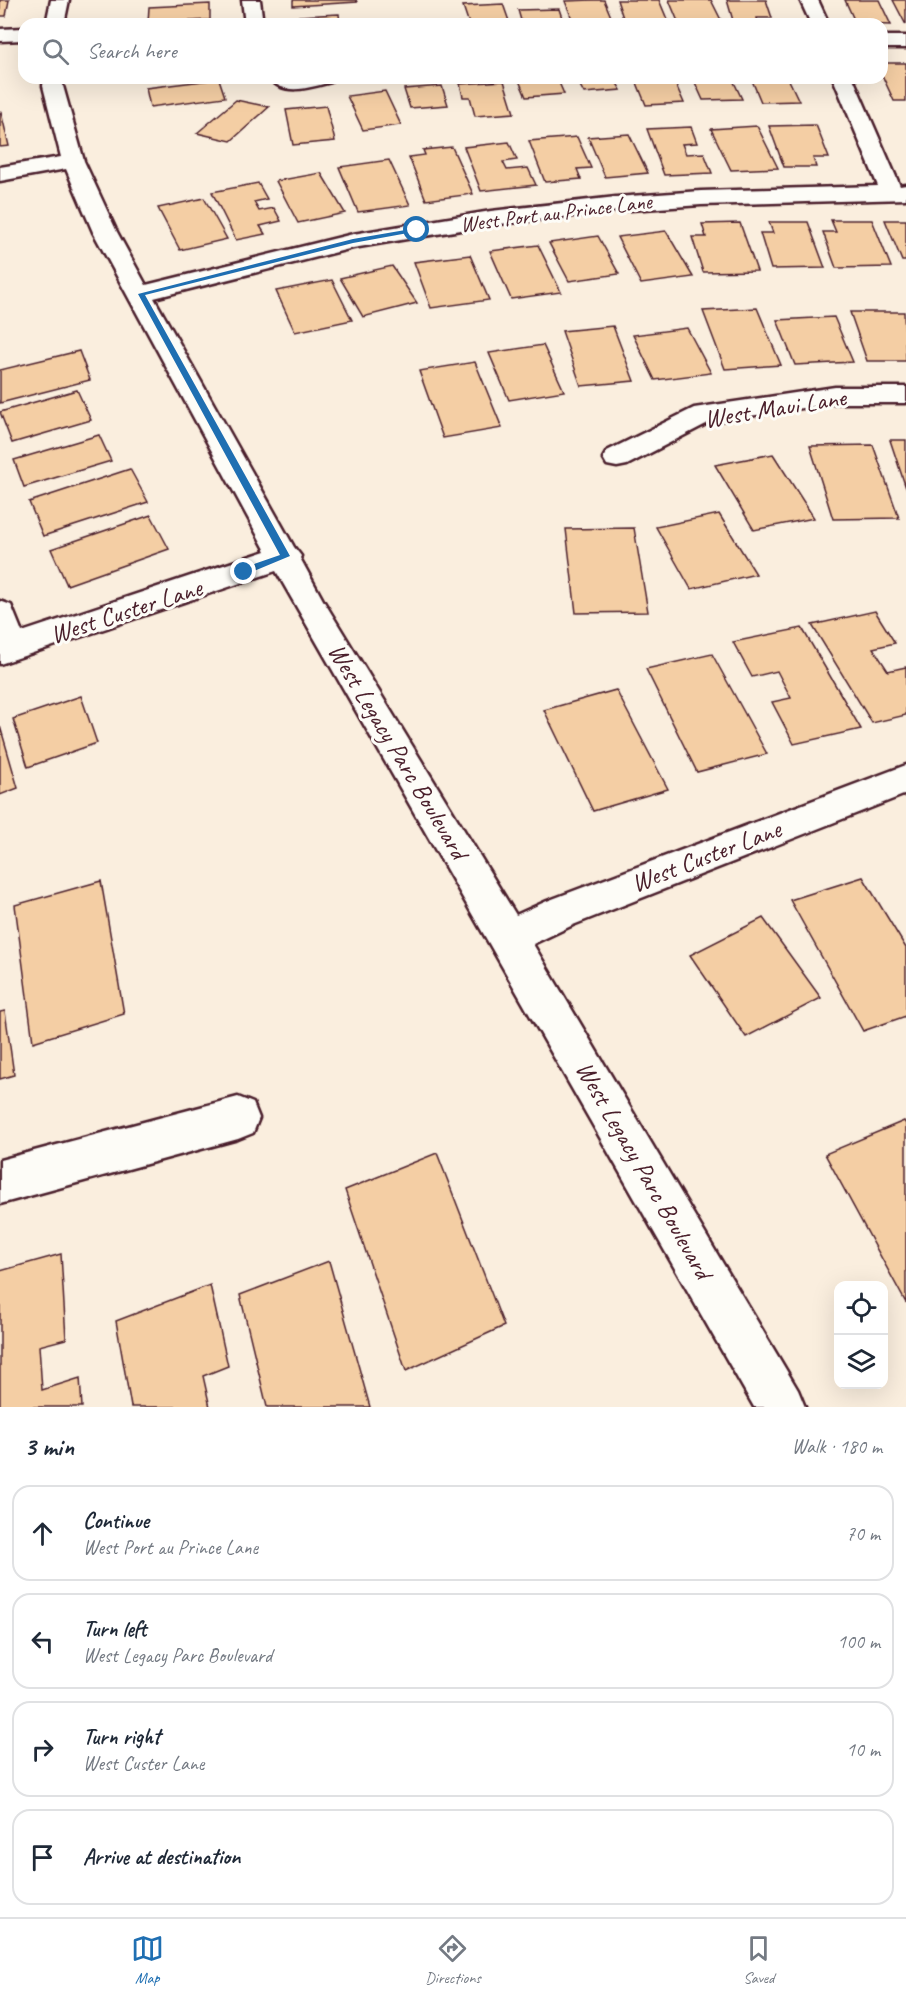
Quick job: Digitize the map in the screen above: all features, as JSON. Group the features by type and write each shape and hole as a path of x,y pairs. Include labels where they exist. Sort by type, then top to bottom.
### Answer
{"street":[{"path":"56,18 60,0"},
{"path":"251,0 253,18"},
{"path":"808,0 817,18"},
{"path":"0,35 18,34"},
{"path":"888,42 906,42"},
{"name":"West Legacy Parc Boulevard","path":"53,84 73,161 105,232 286,556 312,608 508,937 781,1407"},
{"path":"846,84 899,192"},
{"path":"0,174 73,161"},
{"name":"West Port au Prince Lane","path":"141,294 353,241 492,218 616,204 701,198 899,192"},
{"name":"West Maui Lane","path":"617,458 704,414 835,395 906,395"},
{"name":"West Custer Lane","path":"6,650 286,556"},
{"path":"0,613 6,650"},
{"name":"West Custer Lane","path":"508,937 560,913 906,779"},
{"path":"0,1182 238,1118"}],"building":[{"path":"0,0 9,0 6,16 0,16"},
{"path":"293,0 356,0 357,2 293,6"},
{"path":"604,0 612,18 572,18 565,1"},
{"path":"617,0 659,0 666,18 623,18"},
{"path":"669,0 711,0 720,18 676,18"},
{"path":"727,0 766,0 772,18 757,18 732,18"},
{"path":"845,0 879,0 888,18 853,18"},
{"path":"893,0 906,0 906,25"},
{"path":"210,4 210,18 148,18 149,7"},
{"path":"503,4 508,18 467,18 463,6"},
{"path":"559,9 562,18 520,18 518,10"},
{"path":"339,14 339,18 299,18 299,16"},
{"path":"888,63 906,63 906,101 894,101 886,84 888,84"},
{"path":"178,84 221,84 225,97 150,107 146,88"},
{"path":"460,84 505,84 514,113 475,116 470,97 463,97"},
{"path":"521,84 560,84 564,94 526,97"},
{"path":"579,84 618,84 621,90 584,93"},
{"path":"637,84 676,84 684,103 646,105"},
{"path":"696,84 735,84 742,99 703,100"},
{"path":"754,84 791,84 799,101 761,102"},
{"path":"442,86 448,105 410,108 404,89"},
{"path":"385,91 401,125 363,130 347,96"},
{"path":"236,100 269,107 231,141 197,133"},
{"path":"326,106 335,141 293,145 286,110"},
{"path":"0,113 9,146 0,147"},
{"path":"816,125 829,158 813,158 816,167 784,167 769,126"},
{"path":"757,126 778,168 731,170 711,129"},
{"path":"691,127 697,143 682,144 686,154 704,153 712,173 664,175 647,129"},
{"path":"629,134 648,173 605,177 588,137"},
{"path":"577,137 591,168 577,169 581,179 545,182 529,141"},
{"path":"509,142 517,160 503,162 507,170 528,168 536,185 481,191 464,147"},
{"path":"452,147 473,194 426,200 409,157 425,155 423,150"},
{"path":"389,160 410,205 358,212 339,167"},
{"path":"321,173 345,213 298,223 276,181"},
{"path":"258,183 267,199 254,202 259,211 274,208 281,221 260,226 265,234 236,240 212,192"},
{"path":"204,198 227,239 180,250 158,208"},
{"path":"831,220 872,220 891,267 836,268 823,232 836,232"},
{"path":"885,220 906,220 906,261 902,261"},
{"path":"769,222 808,222 825,268 771,269 760,233 773,233"},
{"path":"740,223 757,271 703,272 692,237 706,237 702,224"},
{"path":"666,231 693,277 641,284 617,237"},
{"path":"598,236 619,274 569,281 549,243"},
{"path":"538,245 561,292 511,299 490,251"},
{"path":"470,255 489,300 431,308 414,262"},
{"path":"392,266 417,303 363,317 340,278"},
{"path":"332,280 352,320 295,332 276,291"},
{"path":"757,308 781,365 725,369 703,311"},
{"path":"850,312 904,312 906,361 867,361"},
{"path":"834,317 853,362 795,365 777,320"},
{"path":"613,326 634,381 581,386 562,331"},
{"path":"687,328 711,373 655,380 633,335"},
{"path":"543,345 564,391 509,400 489,353"},
{"path":"79,351 90,380 0,403 0,370"},
{"path":"475,362 502,428 443,438 419,371"},
{"path":"77,390 91,420 12,443 0,412"},
{"path":"99,435 111,461 24,487 14,460"},
{"path":"890,440 906,440 906,488"},
{"path":"873,445 899,518 833,519 810,446"},
{"path":"773,454 814,518 754,530 715,465"},
{"path":"130,469 148,502 43,536 29,502"},
{"path":"719,514 756,574 691,589 656,527"},
{"path":"151,515 169,549 67,585 51,549"},
{"path":"634,528 648,612 576,613 566,529"},
{"path":"875,611 895,643 873,648 888,671 906,667 906,715 872,723 812,625"},
{"path":"802,628 861,729 794,744 772,702 791,698 777,671 752,677 733,642"},
{"path":"712,654 767,754 697,772 646,669"},
{"path":"616,690 668,789 593,811 544,710"},
{"path":"81,696 97,743 28,767 13,719"},
{"path":"0,726 18,788 0,795"},
{"path":"863,877 906,948 906,1016 863,1031 790,900"},
{"path":"101,881 124,1014 33,1042 15,905"},
{"path":"763,918 821,998 746,1037 690,955"},
{"path":"5,1011 14,1075 0,1079 0,1012"},
{"path":"904,1121 906,1124 906,1303 825,1154"},
{"path":"437,1153 504,1326 406,1371 345,1190"},
{"path":"61,1254 66,1339 39,1346 42,1390 80,1378 82,1407 0,1407 0,1271"},
{"path":"329,1261 370,1407 267,1407 240,1295"},
{"path":"210,1285 228,1366 203,1376 210,1407 131,1407 116,1321"}],"route":[{"path":"244,572 286,556 141,294 353,241 417,230"}]}
